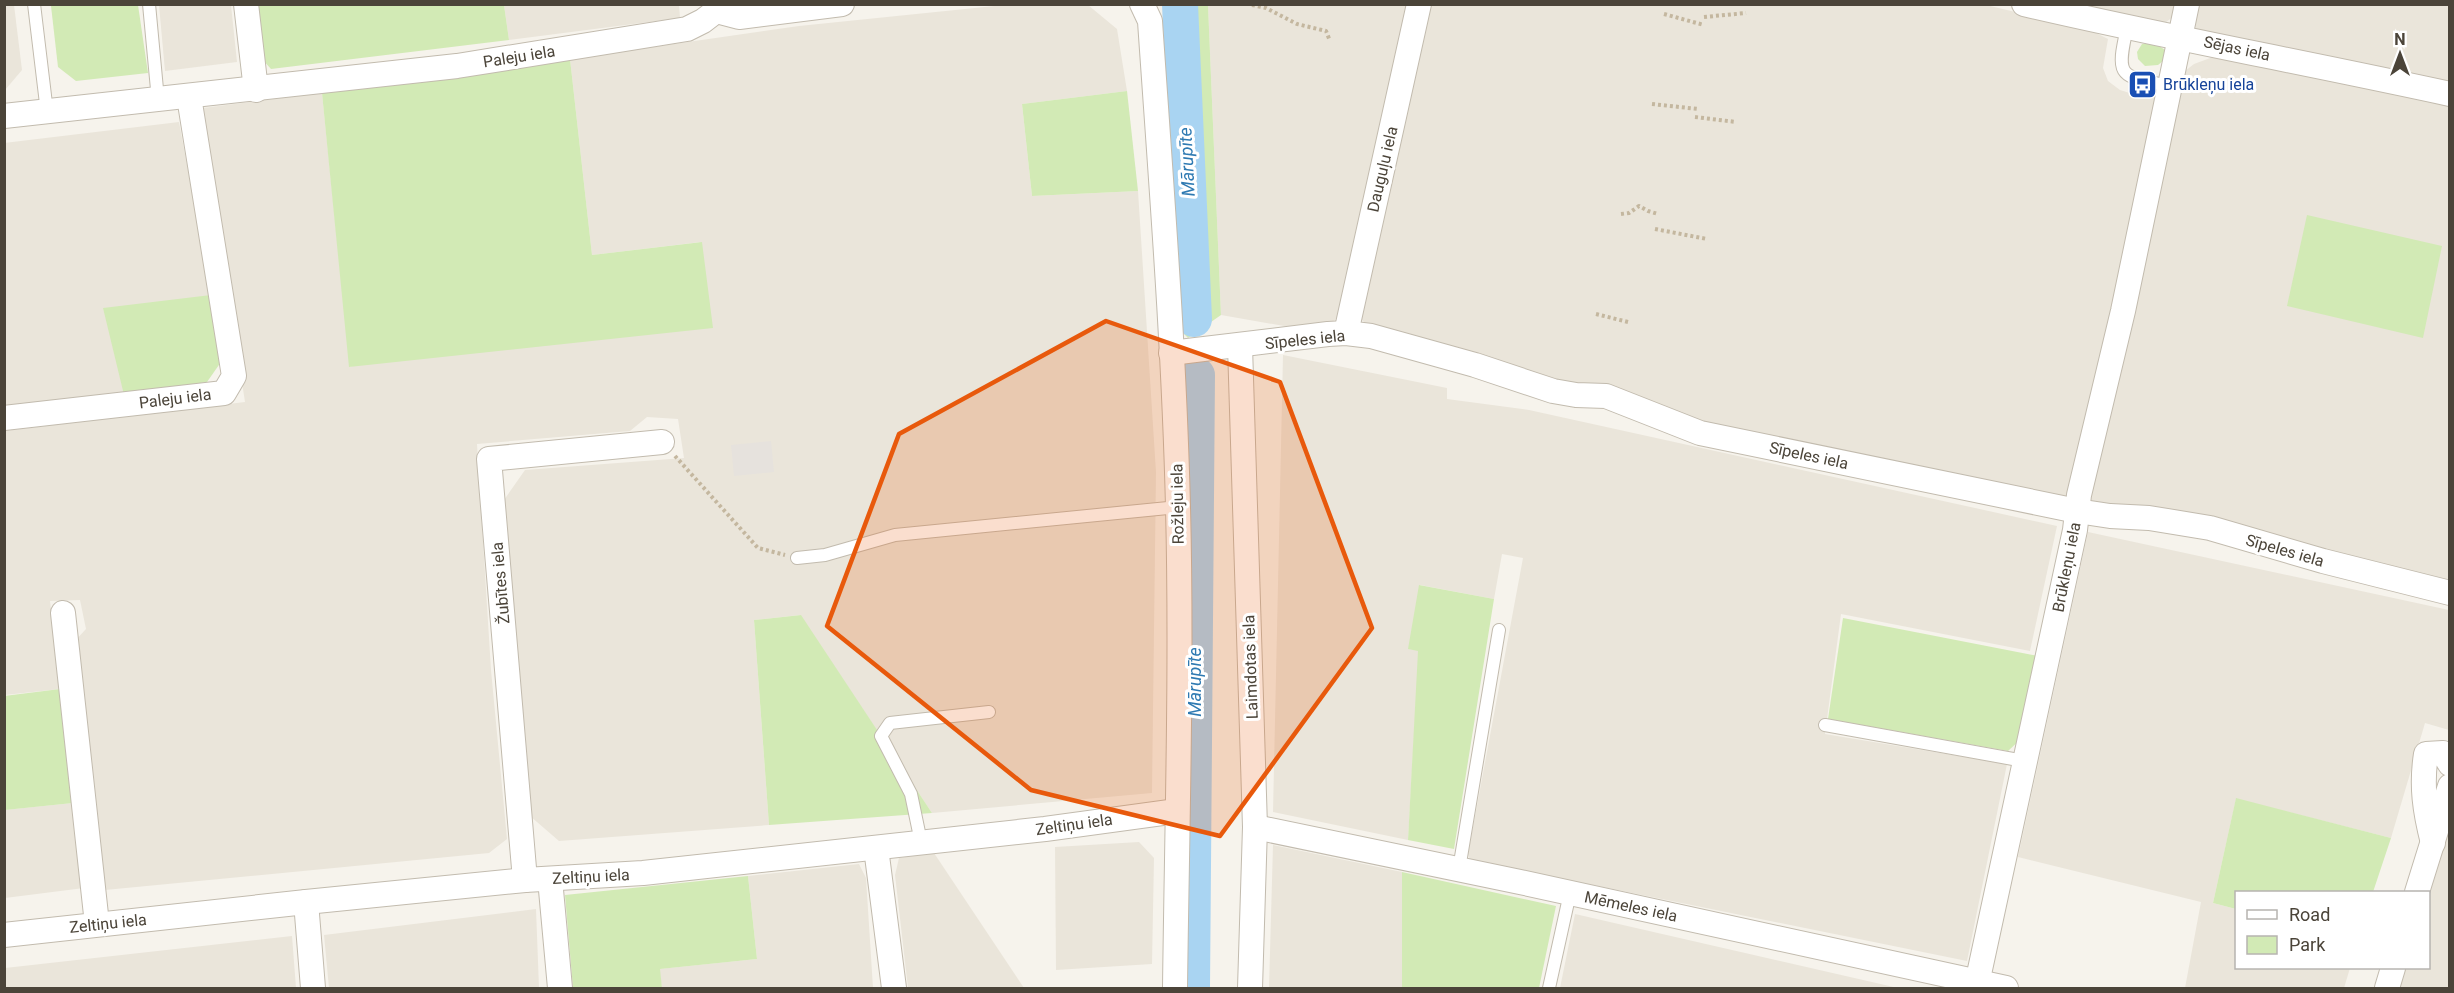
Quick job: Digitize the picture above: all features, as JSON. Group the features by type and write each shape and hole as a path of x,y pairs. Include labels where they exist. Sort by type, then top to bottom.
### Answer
{"street":[{"path":"246,4 256,90"},
{"name":"Paleju iela","path":"4,116 256,90 457,66 687,29 703,21 714,8 739,17 842,4"},
{"name":"Dauguļu iela","path":"1346,333 1419,4"},
{"name":"Sējas iela","path":"2024,4 2127,28 2181,37 2450,94"},
{"name":"Brūkleņu iela","path":"1977,985 2187,4"},
{"name":"Rožleju iela","path":"1146,13 1171,353 1178,507 1178,811 1174,988"},
{"name":"Paleju iela","path":"4,418 224,393 234,376 189,97"},
{"name":"Sīpeles iela","path":"1171,353 1346,333 1371,336 1553,391 1605,396 1700,433 2077,511 2149,518 2210,528 2323,561 2450,593"},
{"name":"Laimdotas iela","path":"1240,346 1255,827 1250,988"},
{"name":"Žubītes iela","path":"525,880 489,459 662,442"},
{"path":"63,613 97,924"},
{"path":"2433,843 2425,813 2422,780 2426,754 2443,753 2450,764"},
{"path":"2417,891 2450,786"},
{"name":"Zeltiņu iela","path":"4,935 525,880 644,873 876,848 1178,811"},
{"name":"Mēmeles iela","path":"1255,827 1570,893 1977,985 2006,988"},
{"path":"876,848 894,988"},
{"path":"550,879 560,988"},
{"path":"306,902 313,988"},
{"path":"2387,988 2393,969"}],"lane":[{"path":"34,4 47,112"},
{"path":"149,4 158,100"},
{"path":"2127,28 2120,58 2124,72 2130,76 2169,86"},
{"path":"797,558 825,555 895,536 1178,507"},
{"path":"1459,869 1499,630"},
{"path":"921,842 911,794 881,736 890,723 989,712"},
{"path":"1825,725 2024,760"},
{"path":"1549,988 1570,893"}],"path":[{"path":"1252,5 1266,8 1297,24 1326,31 1330,40"},
{"path":"1704,17 1746,13"},
{"path":"1664,14 1704,25"},
{"path":"1652,104 1698,109"},
{"path":"1695,117 1736,122"},
{"path":"1621,214 1629,213 1639,206 1658,214"},
{"path":"1655,229 1707,239"},
{"path":"1596,314 1628,322"},
{"path":"662,442 758,548 797,558"}],"highlighted area":[{"path":"1106,321 1280,382 1372,628 1220,836 1031,790 827,626 899,434"}],"shaded area":[{"path":"4,5 14,5 22,70 5,90"},
{"path":"159,5 231,5 237,62 165,71"},
{"path":"504,5 679,5 680,18 509,40"},
{"path":"1004,5 1088,5 1117,29 1127,91 1022,104 1032,196 1138,191 1156,472 1152,793 932,813 800,615 754,620 769,825 559,841 530,816 504,500 525,470 684,458 678,419 647,417 630,431 477,444 491,670 507,839 489,853 105,890 74,642 86,629 80,600 50,601 60,689 5,695 4,431 245,402 201,117 203,108 322,93 350,367 701,242 592,255 570,59 799,26"},
{"path":"1208,5 1407,5 1341,311 1335,320 1326,326 1307,330 1221,315"},
{"path":"1424,5 1986,5 2090,30 2108,39 2103,68 2108,81 2120,90 2136,95 2159,95 2071,503 1692,424 1375,332 1362,320 1357,309"},
{"path":"2072,5 2180,5 2177,14 2166,22 2141,20"},
{"path":"2198,5 2449,5 2449,83 2196,30 2194,21"},
{"path":"2221,54 2449,101 2449,586 2088,508 2185,71 2194,64"},
{"path":"179,122 211,295 124,395 5,407 4,143"},
{"path":"1283,355 1447,388 1447,399 1529,410 2057,526 2030,651 1841,614 1825,734 2007,764 1967,961 1470,860 1468,854 1523,558 1502,554 1494,599 1420,585 1409,649 1419,650 1408,840 1273,812"},
{"path":"771,441 774,472 734,476 731,445"},
{"path":"2088,532 2449,610 2449,730 2425,723 2391,838 2236,799 2213,903 2235,909 2235,969 2350,969 2344,988 2185,988 2201,902 2018,857"},
{"path":"73,803 84,888 5,898 4,810"},
{"path":"2449,808 2449,988 2399,988 2405,969 2430,969 2428,891"},
{"path":"1139,842 1154,858 1152,964 1056,970 1055,847"},
{"path":"1273,845 1402,872 1402,988 1269,988"},
{"path":"934,853 1024,988 908,988 895,875 899,858"},
{"path":"859,864 866,878 873,988 662,988 659,969 757,959 748,876"},
{"path":"536,909 539,988 329,988 324,935"},
{"path":"1575,914 1898,988 1560,988"},
{"path":"292,936 296,988 5,988 5,968"}],"green space":[{"path":"65,4 138,5 148,73 76,81 58,67 51,6"},
{"path":"256,5 504,5 509,40 271,69 263,60"},
{"path":"1166,5 1208,5 1221,315 1188,338 1179,329"},
{"path":"2155,43 2165,50 2163,61 2158,65 2145,66 2138,59 2137,52 2142,44"},
{"path":"570,59 592,255 702,242 713,328 349,367 322,93"},
{"path":"1127,91 1138,191 1032,196 1022,104"},
{"path":"2307,215 2442,246 2423,338 2287,306"},
{"path":"211,295 221,362 207,382 124,395 103,308"},
{"path":"1419,585 1494,599 1454,849 1408,840 1418,651 1408,649"},
{"path":"801,615 932,813 769,825 754,620"},
{"path":"1843,618 2038,656 2022,738 2008,751 1828,719"},
{"path":"60,689 73,803 5,810 4,696"},
{"path":"2236,798 2391,838 2373,891 2235,891 2235,909 2213,903"},
{"path":"1402,872 1556,906 1539,988 1402,988"},
{"path":"748,876 757,959 660,969 662,988 573,988 565,895"}],"waterway":[{"name":"Mārupīte","path":"1180,4 1194,319"},
{"name":"Mārupīte","path":"1192,988 1197,375"}],"place":[{"name":"Brūkleņu iela","path":"2142,84"}]}
